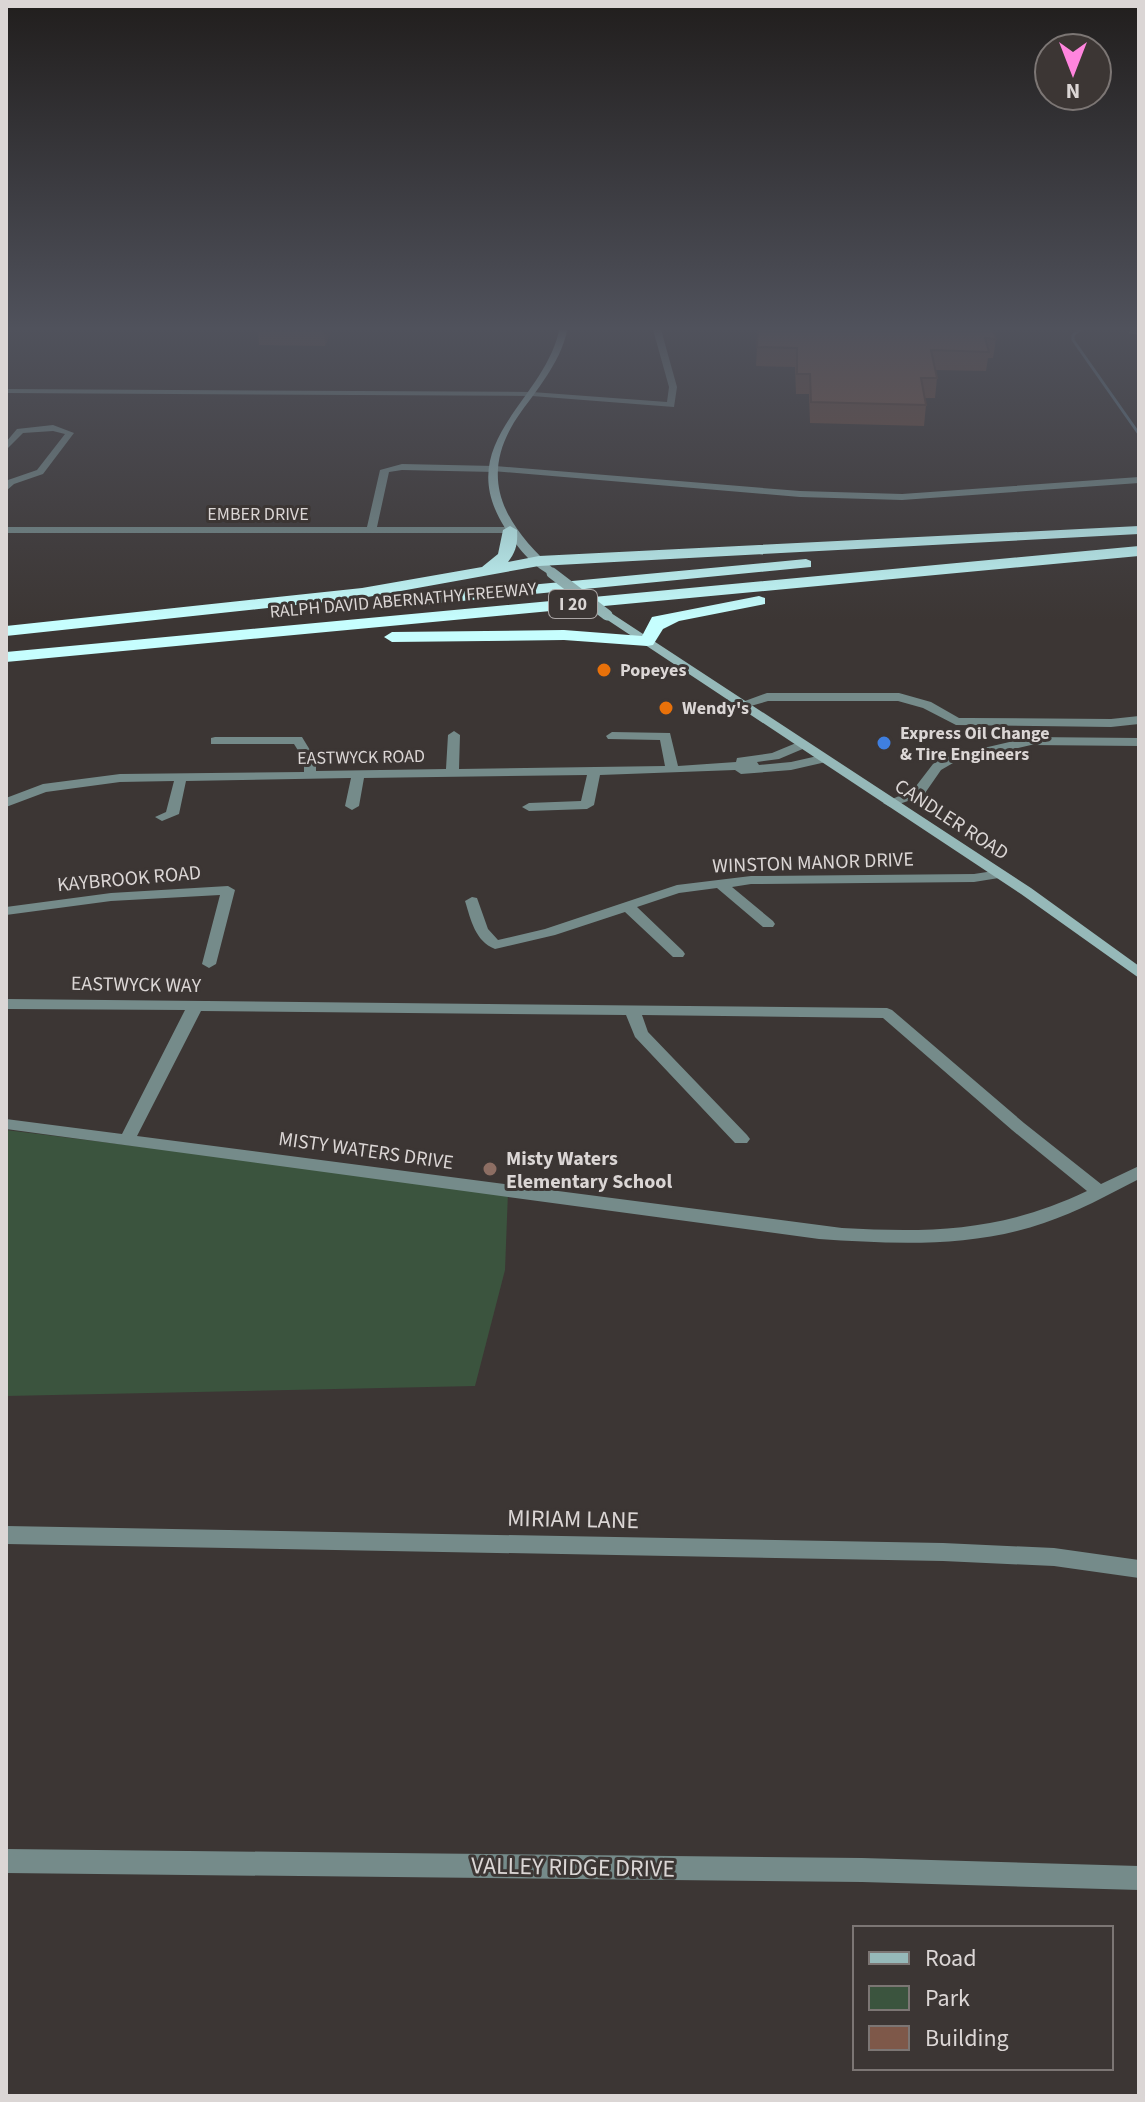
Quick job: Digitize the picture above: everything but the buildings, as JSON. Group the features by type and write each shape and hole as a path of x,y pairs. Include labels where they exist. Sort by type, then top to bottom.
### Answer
{"highway":[{"path":"473,575 500,563 511,542 510,530"},
{"path":"6,631 362,593 539,561 1139,532"},
{"name":"RALPH DAVID ABERNATHY FREEWAY","path":"6,638 1139,532"},
{"name":"RALPH DAVID ABERNATHY FREEWAY","path":"6,659 1139,551"},
{"path":"581,635 806,595 1139,559"},
{"path":"6,659 432,634 581,635 647,641 657,626 674,617"}],"main road":[{"name":"CANDLER ROAD","path":"510,424 499,445 495,469 499,513 510,530 552,573 607,615 1000,874 1139,973"}],"street":[{"path":"6,447 20,431 53,428 70,433 33,479 8,484"},
{"path":"371,530 385,470 461,472 495,469 767,492 902,497 1139,480"},
{"name":"EMBER DRIVE","path":"6,530 510,530"},
{"path":"740,705 767,697 899,697 922,703 956,721 1111,723 1139,720"},
{"path":"452,773 454,735"},
{"path":"612,736 666,736 672,770"},
{"path":"215,741 298,740 310,760 310,776"},
{"path":"890,803 918,793 937,767 949,760 1031,741 1139,742"},
{"name":"EASTWYCK ROAD","path":"757,765 801,745"},
{"name":"EASTWYCK ROAD","path":"6,803 43,788 120,778 672,770 822,759"},
{"path":"529,807 587,805 594,771"},
{"path":"352,806 358,775"},
{"path":"162,817 172,814 181,777"},
{"name":"WINSTON MANOR DRIVE","path":"472,901 481,930 495,945 550,932 677,889 751,880 974,878 1000,874"},
{"path":"720,884 768,924"},
{"name":"KAYBROOK ROAD","path":"6,911 111,897 228,890 209,964"},
{"path":"627,906 678,954"},
{"name":"EASTWYCK WAY","path":"6,1004 887,1013 1055,1160 1099,1191"},
{"path":"127,1140 196,1005"},
{"path":"632,1009 641,1034 741,1139"},
{"name":"MISTY WATERS DRIVE","path":"6,1124 819,1233 882,1237 954,1235 1005,1228 1061,1209 1139,1172"},
{"name":"MIRIAM LANE","path":"6,1535 943,1552 1054,1557 1139,1569"},
{"name":"VALLEY RIDGE DRIVE","path":"6,1861 862,1870 1139,1878"}],"green space":[{"path":"6,1130 508,1192 505,1270 475,1386 6,1396"}],"waterway":[{"path":"1132,424 1139,434"}],"place":[{"name":"Popeyes","path":"604,670"},
{"name":"Wendy's","path":"666,708"},
{"name":"Express Oil Change & Tire Engineers","path":"884,743"},
{"name":"Misty Waters Elementary School","path":"490,1169"}]}
